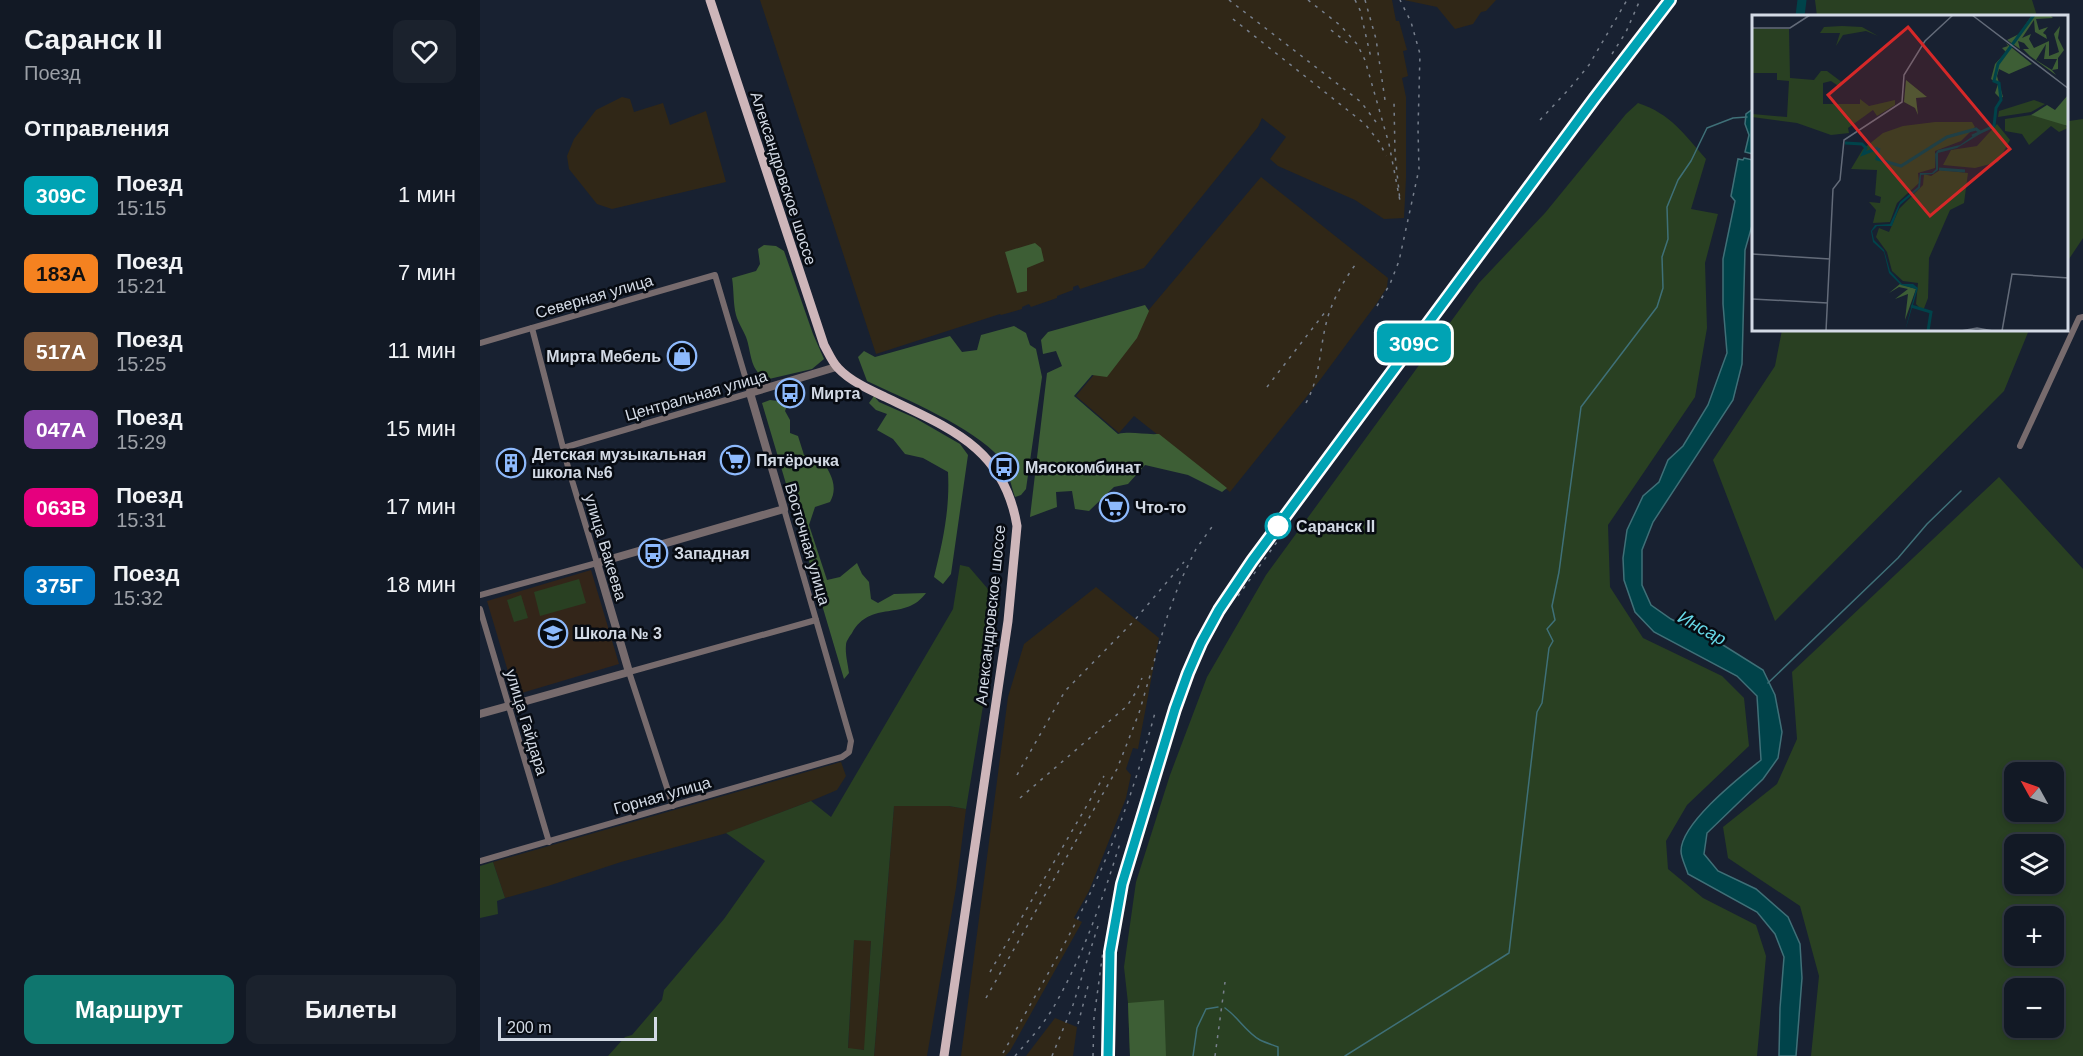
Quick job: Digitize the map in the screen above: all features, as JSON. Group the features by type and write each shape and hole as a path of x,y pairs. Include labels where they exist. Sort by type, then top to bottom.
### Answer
{"main road":[{"name":"Александровское шоссе","path":"710,0 824,345 836,367 860,384 972,444 997,472 1010,499 1017,526 1008,621 944,1056"}],"street":[{"name":"Северная улица","path":"480,343 715,275"},
{"name":"Восточная улица","path":"715,275 851,741 849,752"},
{"path":"2020,446 2079,318 2083,317"},
{"name":"улица Вакеева","path":"532,328 563,448 629,672 673,806"},
{"name":"Центральная улица","path":"563,448 836,367"},
{"path":"480,595 784,509"},
{"name":"улица Гайдара","path":"480,609 549,842"},
{"path":"480,714 816,620"},
{"name":"Горная улица","path":"480,861 842,757 849,752"}],"shaded area":[{"path":"760,0 1392,0 1396,21 1399,21 1407,50 1403,51 1408,76 1402,78 1406,97 1404,218 1384,219 1355,200 1278,166 1270,159 1286,137 1262,118 1258,127 1144,268 1080,289 1078,285 1057,298 1031,307 1029,304 1022,309 876,354"},
{"path":"1404,0 1496,0 1486,11 1481,12 1473,24 1455,29 1437,7"},
{"path":"1815,0 2032,0 2037,15 1817,15"},
{"path":"622,97 630,99 634,112 663,103 670,125 706,111 726,182 612,209 597,204 569,169 567,156 574,139 596,110"},
{"path":"1638,103 1668,119 1684,133 1706,159 1691,209 1718,214 1705,263 1707,328 1695,397 1608,525 1610,587 1643,638 1722,676 1744,698 1749,746 1687,805 1666,841 1668,869 1703,898 1756,925 1766,956 1757,1056 1130,1056 1124,967 1136,882 1170,775 1207,677 1266,575 1479,283 1545,213 1626,114"},
{"path":"1752,110 1752,154 1745,152 1749,135 1745,124 1746,114"},
{"path":"2068,117 2069,121 2083,119 2083,238 2068,260"},
{"path":"1744,158 1752,160 1752,226 1745,250 1742,364 1733,400 1653,522 1642,550 1642,585 1651,605 1671,619 1723,645 1763,670 1775,695 1782,732 1778,758 1763,779 1707,833 1704,854 1718,871 1756,889 1788,917 1800,944 1802,978 1796,1056 1779,1056 1784,957 1775,934 1757,912 1688,874 1681,854 1684,840 1701,814 1726,789 1761,760 1757,696 1737,676 1654,632 1635,612 1624,580 1623,558 1627,530 1643,496 1659,482 1668,460 1683,446 1708,405 1727,353 1723,304 1723,259 1735,201 1731,196 1738,159 1743,160"},
{"path":"1261,177 1388,278 1387,287 1377,303 1320,380 1230,492 1134,416 1119,433 1076,396"},
{"path":"1035,243 1041,248 1044,261 1027,268 1027,291 1017,293 1005,252"},
{"path":"764,245 776,246 784,251 824,359 812,369 769,379 758,372 752,362 746,337 736,315 732,278 756,271 760,264 758,249"},
{"path":"1145,305 1149,311 1137,338 1107,377 1092,375 1074,396 1118,434 1159,434 1227,488 1222,492 1188,475 1145,465 1128,484 1114,487 1089,511 1075,509 1072,491 1056,492 1057,507 1030,517 1047,373 1062,366 1056,351 1043,354 1041,340 1048,332"},
{"path":"1014,326 1026,333 1030,345 1036,349 1042,377 1026,489 1021,495 1015,497 1003,462 988,447 973,435 938,415 867,381 858,357 864,351 875,357 950,336 962,352 977,350 981,335"},
{"path":"1782,332 2028,332 2004,391 1775,621 1713,460 1775,366"},
{"path":"874,396 879,402 915,418 960,444 968,455 951,574 943,584 934,577 945,525 948,472 923,458 905,454 893,439 877,430 887,414 876,410 869,403"},
{"path":"770,400 787,406 785,411 790,420 790,433 798,436 804,455 821,459 832,479 834,490 830,502 815,507 809,525 827,580 840,577 857,563 869,582 871,599 878,603 894,594 926,593 918,602 908,607 869,616 860,623 846,643 849,673 844,679 762,403"},
{"path":"1999,477 2083,569 2083,1056 1811,1056 1819,976 1800,906 1728,858 1723,827 1777,784 1797,739 1792,672"},
{"path":"960,565 969,567 1000,603 966,809 949,806 894,806 874,1056 608,1056 625,1037 632,1035 662,1000 664,990 724,919 765,861 726,833 811,801 831,817 953,609","holes":["854,940 871,941 864,1050 848,1048"]},
{"name":"Школа № 3","path":"591,570 619,664 515,695 487,601"},
{"path":"579,579 586,603 540,616 534,592"},
{"path":"1096,587 1159,638 1138,749 1133,748 1126,769 1131,775 1126,798 1089,891 1074,918 1082,922 1010,1051 1005,1056 961,1056 1008,697 1024,644"},
{"path":"521,595 528,618 514,622 507,600"},
{"path":"841,762 846,776 837,790 811,801 727,833 621,862 505,898 493,862"},
{"path":"894,806 949,806 966,809 956,888 927,1056 874,1056"},
{"path":"493,862 505,898 497,901 498,914 480,918 480,866"},
{"path":"854,939 871,940 865,1050 848,1049"},
{"path":"1164,1000 1166,1056 1130,1056 1128,1003"},
{"path":"1055,1018 1077,1027 1073,1056 1026,1056"}],"waterway":[{"name":"Инсар","path":"1800,15 1802,0"},
{"path":"1345,1056 1509,953 1537,712 1542,703 1549,648 1553,641 1547,629 1555,620 1552,606 1559,572 1581,407 1657,307 1663,288 1662,257 1668,239 1667,207 1678,180 1691,161 1707,128 1733,118 1747,117"},
{"path":"1768,683 1898,558 1927,524 1961,491"},
{"path":"1193,1056 1197,1028 1206,1009 1218,1007"},
{"path":"1225,1008 1255,1037 1278,1047 1278,1056"}],"railway":[{"path":"1229,0 1361,102 1376,122"},
{"path":"1308,0 1341,26 1357,44 1365,60 1389,144 1400,201 1395,154 1394,101"},
{"path":"1355,0 1360,10 1371,58"},
{"path":"1365,0 1376,39 1385,100"},
{"path":"1377,306 1390,284 1399,261 1419,169 1420,54 1411,22 1400,0"},
{"path":"1540,120 1589,65 1627,0"},
{"path":"1612,54 1626,32 1640,0"},
{"path":"1108,1056 1110,952 1122,884 1175,709 1201,643 1219,610 1252,561 1670,0"},
{"path":"1233,19 1365,124 1380,143 1386,156"},
{"path":"1331,30 1350,45"},
{"path":"1306,403 1317,372 1329,313 1338,292 1355,265"},
{"path":"1267,387 1326,311"},
{"path":"986,998 1117,769 1139,713 1168,614 1180,582 1196,549 1214,524"},
{"path":"1238,596 1282,535"},
{"path":"1017,775 1065,691 1133,622 1184,562"},
{"path":"1020,798 1127,706 1142,678"},
{"path":"1003,1053 1073,927 1104,864 1129,798 1156,709"},
{"path":"990,972 1104,776"},
{"path":"1015,1056 1048,1016 1067,982 1093,922 1121,840"},
{"path":"1052,1056 1073,1005 1098,926"},
{"path":"1093,1056 1094,1018 1103,951"},
{"path":"1215,1056 1225,982"},
{"path":"1078,1024 1088,986"}],"train":[{"name":"309С","path":"1108,1056 1110,952 1122,884 1175,709 1201,643 1219,610 1252,561 1670,0"}],"place":[{"name":"Мирта Мебель","path":"682,356"},
{"name":"Мирта","path":"790,393"},
{"name":"Пятёрочка","path":"735,460"},
{"name":"Детская музыкальная школа №6","path":"511,463"},
{"name":"Мясокомбинат","path":"1004,467"},
{"name":"Что-то","path":"1114,507"},
{"name":"Саранск II","path":"1278,526"},
{"name":"Западная","path":"653,553"},
{"name":"Школа № 3","path":"553,633"}]}
